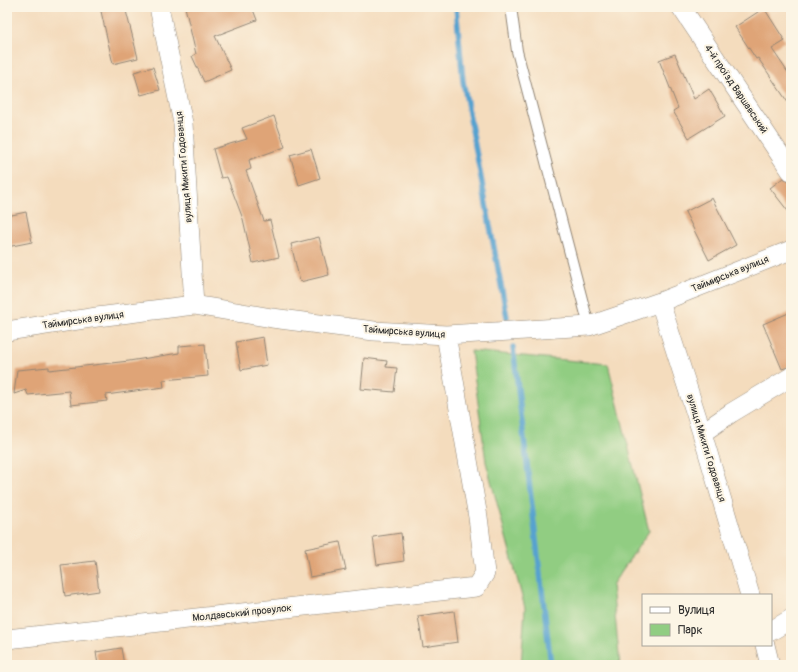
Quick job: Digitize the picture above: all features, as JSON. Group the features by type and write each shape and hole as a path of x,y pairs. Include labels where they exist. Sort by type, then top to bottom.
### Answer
{"street":[{"name":"вулиця Микити Годованця","path":"159,7 183,123 194,305"},
{"name":"4-й проїзд Варшавський","path":"681,7 791,170"},
{"name":"Таймирська вулиця","path":"7,331 97,317 194,305 272,318 374,331 446,335 590,326 660,302 791,250"},
{"name":"вулиця Микити Годованця","path":"660,302 702,433 750,594"},
{"name":"Молдавський провулок","path":"7,639 476,587 485,573 478,517 446,335"},
{"path":"702,433 731,413 791,377"},
{"path":"772,630 791,619"},
{"path":"765,646 770,665"}],"lane":[{"path":"511,7 517,51 590,326"}],"green space":[{"path":"471,351 608,364 649,531 612,585 620,665 521,665 525,608 486,462"}],"building":[{"path":"100,7 125,7 138,58 113,64"},
{"path":"185,7 252,7 257,20 215,36 231,70 204,82 192,56 196,54"},
{"path":"764,8 785,41 772,49 791,77 791,107 735,27"},
{"path":"675,54 694,99 709,89 725,116 689,138 673,111 678,108 659,60"},
{"path":"153,67 160,90 141,95 134,72"},
{"path":"274,116 285,147 249,160 251,169 246,171 264,221 270,220 279,257 253,263 243,219 227,177 221,178 213,149 247,139 242,128"},
{"path":"311,149 320,178 299,185 290,155"},
{"path":"783,178 791,182 791,215 770,188"},
{"path":"712,198 736,245 709,260 685,212"},
{"path":"26,212 32,242 7,247 7,216"},
{"path":"319,237 329,275 300,282 291,244"},
{"path":"791,312 791,366 782,369 763,324"},
{"path":"263,337 267,365 241,370 236,342"},
{"path":"205,344 208,376 163,380 164,387 106,395 107,401 71,405 69,391 28,395 26,390 14,394 17,370 49,367 49,370 129,361 179,353 179,346"},
{"path":"364,358 387,361 386,367 397,368 394,392 361,389"},
{"path":"401,533 404,561 377,565 373,537"},
{"path":"340,542 346,570 310,577 305,549"},
{"path":"95,561 99,591 65,596 61,565"},
{"path":"454,611 458,642 423,647 418,616"},
{"path":"121,648 124,665 98,665 96,652"}],"waterway":[{"path":"456,7 463,81 507,317"},
{"path":"513,347 551,665"}]}
